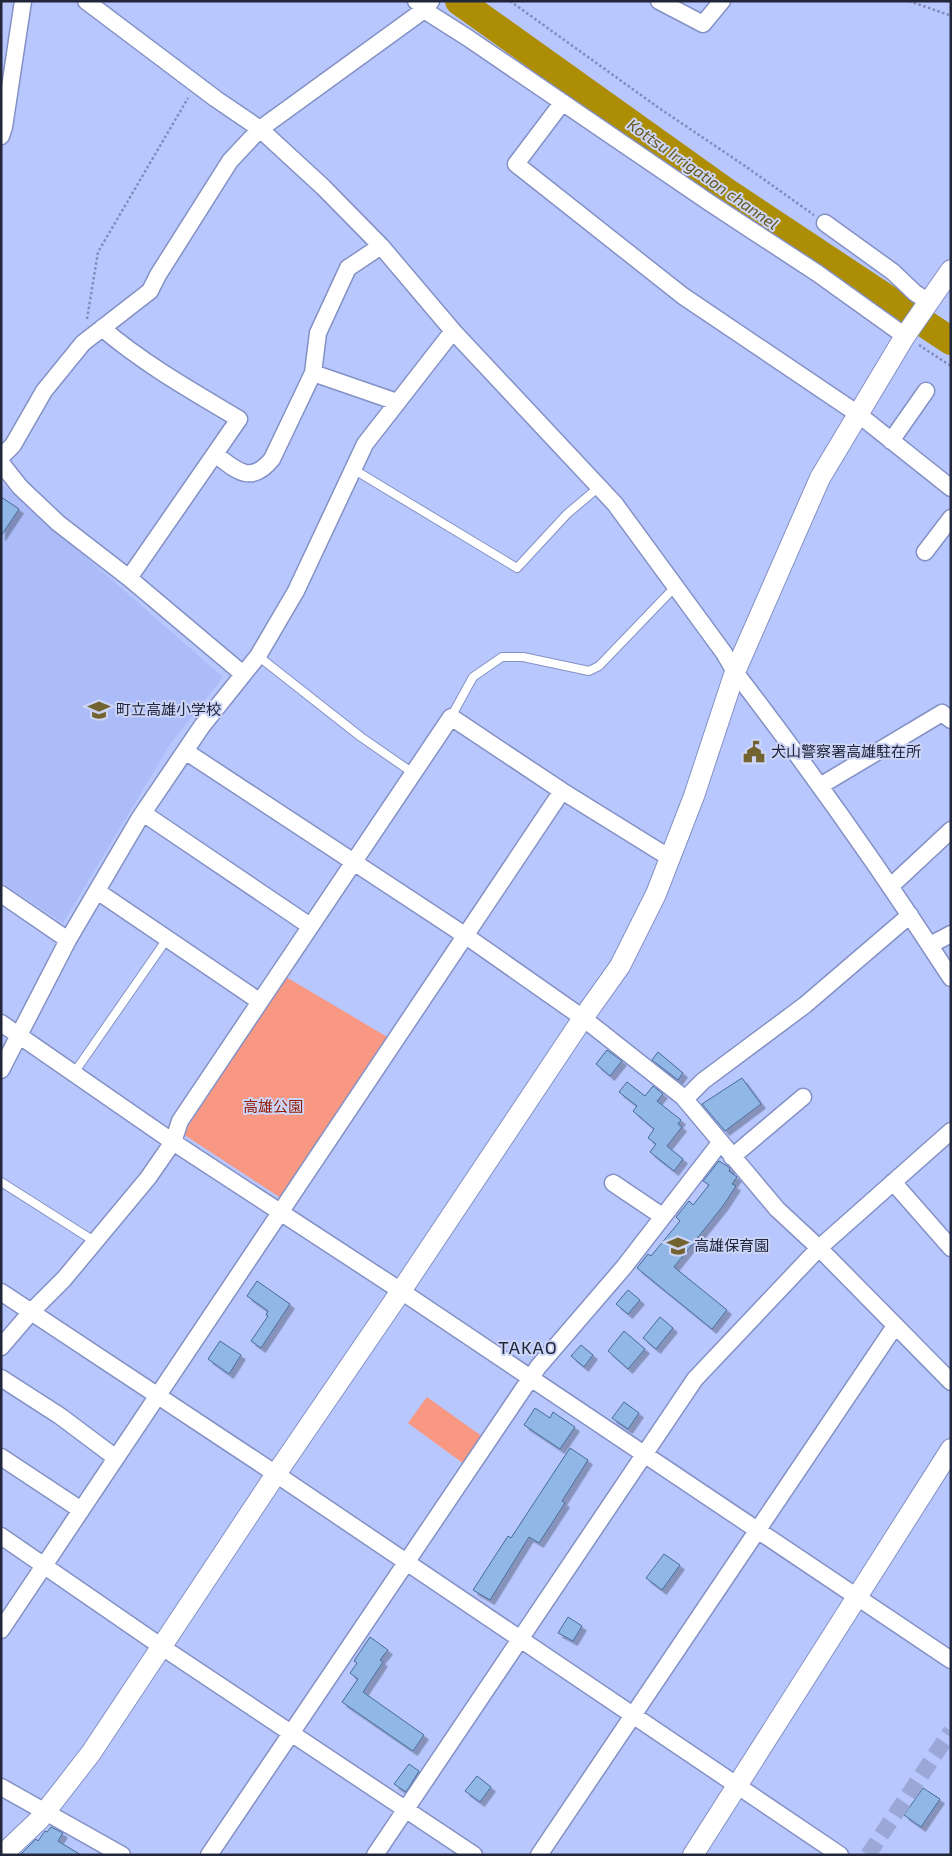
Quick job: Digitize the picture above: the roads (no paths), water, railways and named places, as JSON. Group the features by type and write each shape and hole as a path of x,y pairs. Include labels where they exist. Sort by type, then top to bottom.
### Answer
{"street":[{"path":"1,136 4,127 23,1"},
{"path":"86,1 196,84 260,129 323,187 381,246 454,331 615,504 891,886 951,978"},
{"path":"659,1 703,24 722,1"},
{"path":"1,457 13,446 44,391 83,343 150,291 158,275 230,161 260,129 424,4 468,38 562,103 710,203 908,332"},
{"path":"562,103 516,164 683,296 858,414 951,488"},
{"path":"825,223 893,272 927,304"},
{"path":"215,454 240,472 253,474 264,469 272,458 313,373 318,333 348,268 381,246"},
{"path":"2,1855 46,1812 91,1753 276,1474 620,966 656,894 694,796 735,672 820,478 908,332 951,270"},
{"path":"102,328 164,375 239,419 129,578"},
{"path":"1,1070 68,940 143,813 185,751 258,656 296,590 365,444 454,331"},
{"path":"313,373 397,402"},
{"path":"891,441 926,391"},
{"path":"1,463 20,487 58,523 129,578 243,674"},
{"path":"925,552 951,518"},
{"path":"820,786 942,713 951,720"},
{"path":"1,1347 31,1312 64,1279 148,1178 173,1142 180,1121 451,717 562,791 670,858"},
{"path":"185,751 466,936 583,1018 684,1099 777,1209 819,1248 951,1382"},
{"path":"1,1630 562,791"},
{"path":"143,813 310,926"},
{"path":"891,886 951,830"},
{"path":"97,891 259,1001"},
{"path":"1,894 68,940"},
{"path":"684,1099 703,1081 805,1005 910,915"},
{"path":"930,945 951,934"},
{"path":"1,1023 173,1142 401,1291 951,1660"},
{"path":"732,1157 803,1097"},
{"path":"375,1855 695,1379 819,1248 951,1131"},
{"path":"209,1855 530,1379 624,1267 720,1143"},
{"path":"893,1182 951,1248"},
{"path":"613,1183 662,1216"},
{"path":"1,1292 276,1474 840,1855"},
{"path":"539,1855 895,1326"},
{"path":"1,1378 60,1416 116,1458"},
{"path":"694,1855 951,1449"},
{"path":"1,1457 81,1510"},
{"path":"1,1536 162,1647 474,1855"},
{"path":"1,1787 122,1855"}],"lane":[{"path":"353,469 517,568 567,514 599,487"},
{"path":"451,717 473,676 502,657 523,657 589,671 599,666 676,586"},
{"path":"258,656 361,737 413,773"},
{"path":"74,1073 167,938"},
{"path":"1,1182 94,1241"}],"waterway":[{"name":"Kottsu Irrigation channel","path":"459,1 725,191 951,341"}],"tunnel":[{"path":"868,1855 951,1731"}],"place":[{"name":"町立高雄小学校","path":"99,710"},
{"name":"犬山警察署高雄駐在所","path":"754,752"},
{"name":"高雄保育園","path":"678,1246"}],"district":[{"name":"TAKAO","path":"528,1348"}],"park label":[{"name":"高雄公園","path":"273,1107"}]}
